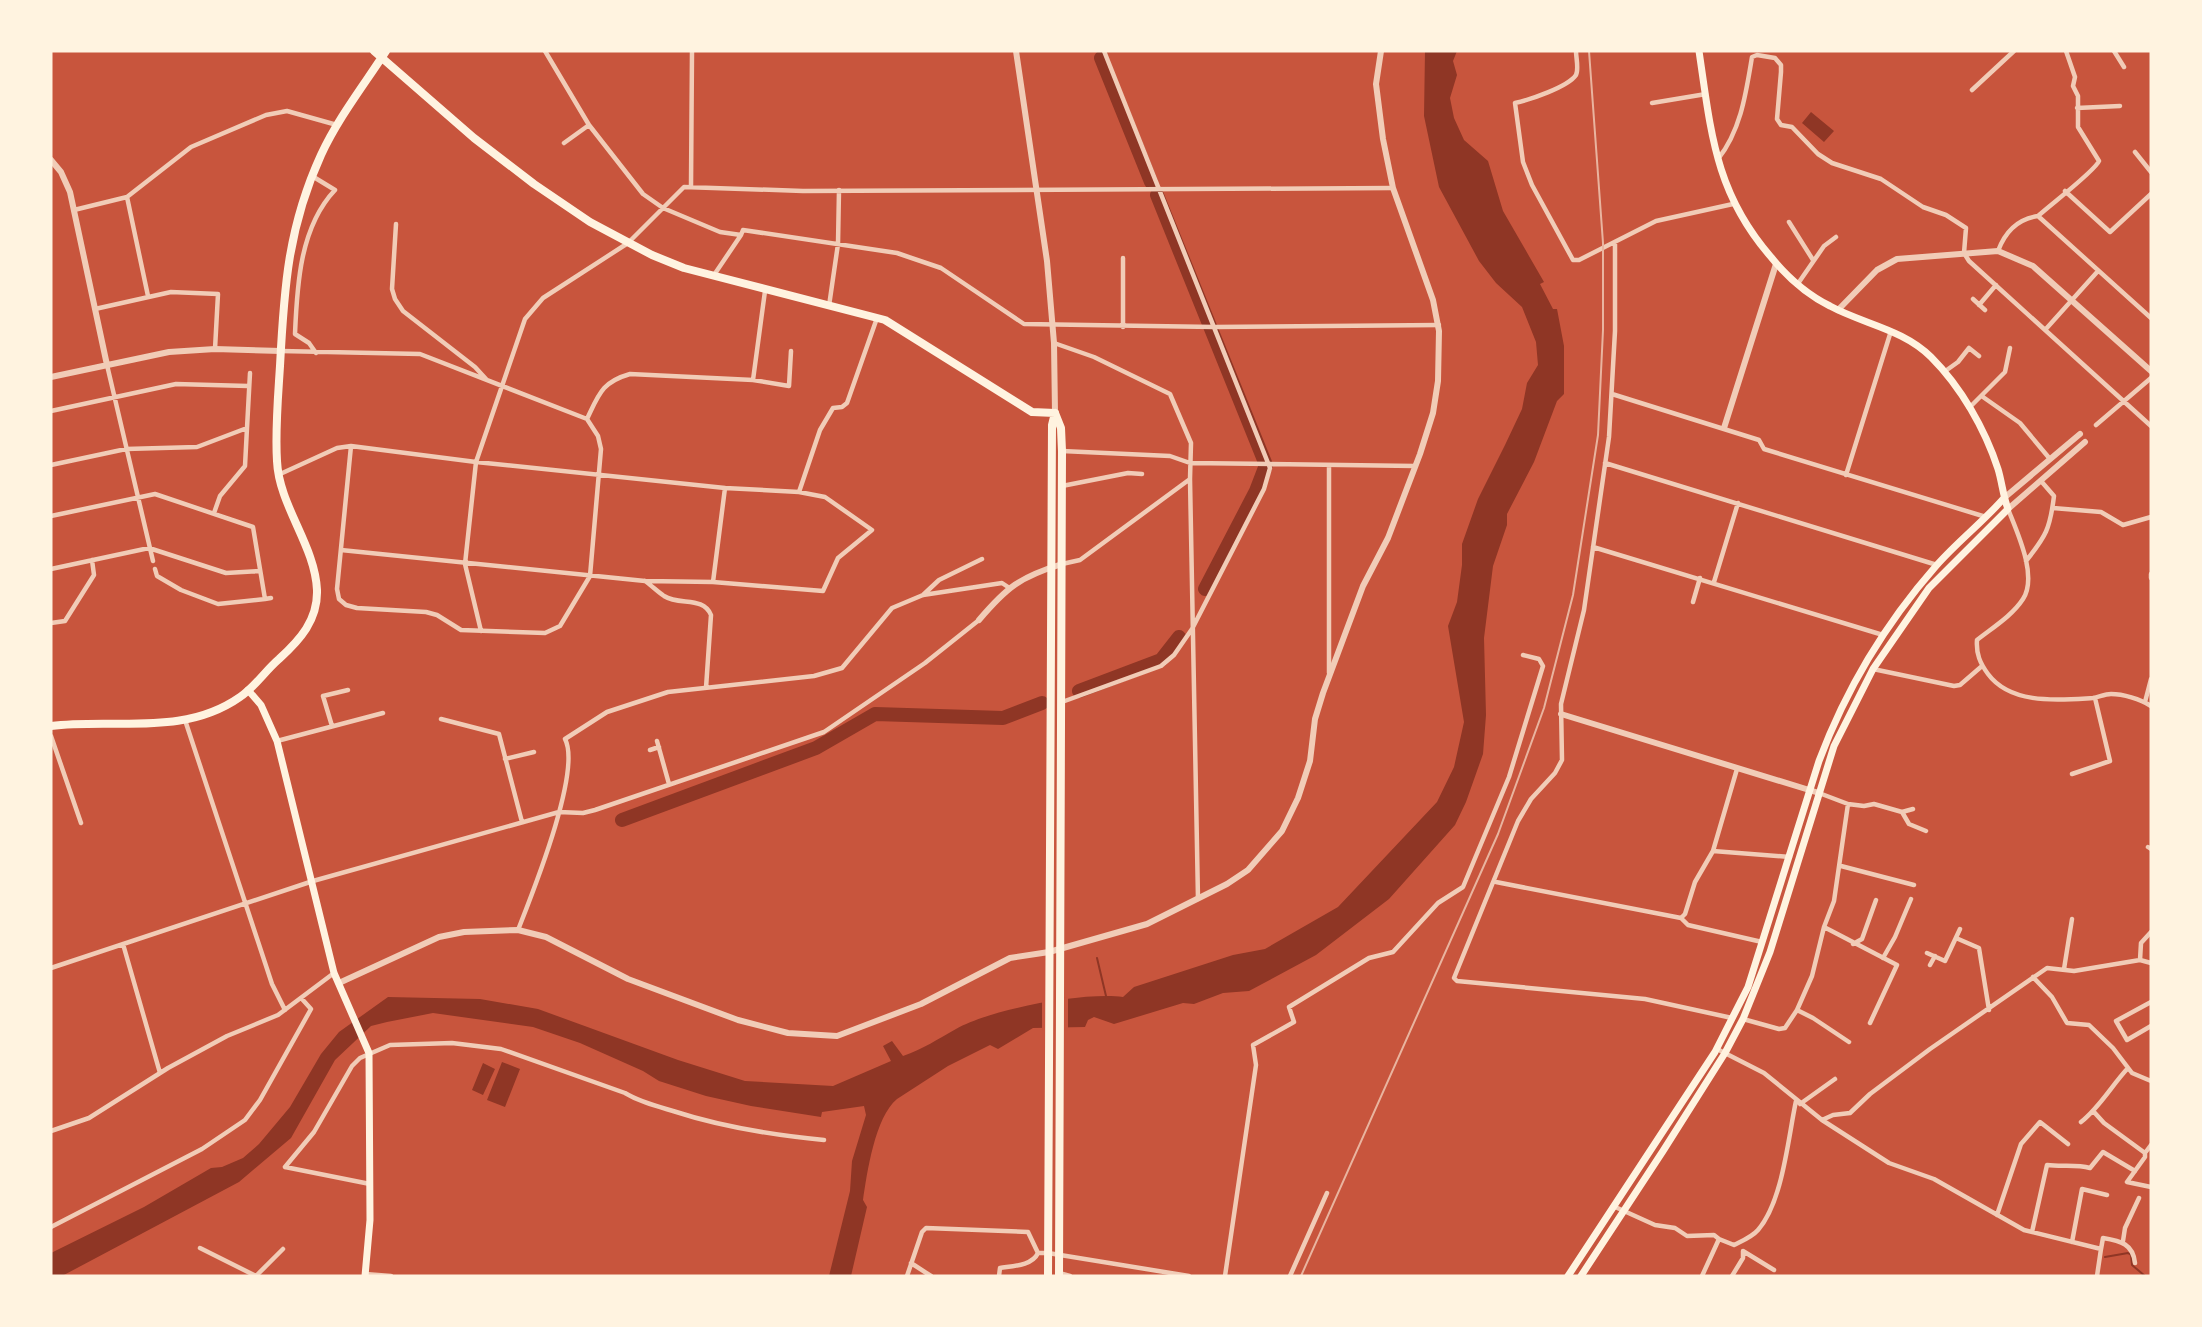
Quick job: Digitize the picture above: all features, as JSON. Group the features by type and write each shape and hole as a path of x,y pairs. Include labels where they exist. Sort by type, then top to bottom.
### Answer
{"main road":[{"path":"374,51 384,55 525,178 580,216 628,243 663,261 713,277 877,318 909,333 1032,412 1055,413"},
{"path":"1581,1276 1725,1053 1743,1019 1770,952 1834,746 1873,669 1929,588 2008,509 1987,439 1944,372 1917,345 1891,331 1838,310 1797,285 1753,237 1733,204 1718,159 1700,51"},
{"path":"51,726 70,723 145,725 185,720 233,701 248,690 296,644 314,614 317,591 314,572 278,475 277,430 287,261 312,176 337,125 384,55"},
{"path":"1055,413 1061,428 1062,451 1062,958 1059,1275"},
{"path":"1048,1276 1050,568 1052,425 1055,413"},
{"path":"1568,1276 1717,1049 1748,987 1831,729 1860,672 1883,635 1937,565 2004,498"},
{"path":"248,690 265,712 278,741 334,973 368,1051 370,1184 365,1275"}],"street":[{"path":"546,51 589,125 643,194 663,208 720,232 741,235"},
{"path":"691,186 692,51"},
{"path":"1016,51 1037,188 1053,326 1055,413"},
{"path":"1062,702 1161,666 1174,655 1191,629 1264,489 1269,465 1104,51"},
{"path":"340,986 439,937 518,930 546,937 628,979 738,1020 774,1031 825,1037 847,1034 880,1021 1010,958 1062,948 1127,931 1198,899 1248,870 1282,831 1304,780 1310,761 1315,719 1329,676 1363,586 1388,538 1415,466 1429,426 1438,381 1439,325 1433,300 1393,188 1377,96 1381,51"},
{"path":"1576,51 1577,70 1573,78 1537,98 1515,103 1523,162 1541,207 1573,260 1579,260 1656,221 1733,204"},
{"path":"1972,90 2014,51"},
{"path":"1998,251 2012,226 2029,217 2038,216 2065,191 2096,168 2099,161 2078,128 2078,96 2073,86 2075,77 2067,51"},
{"path":"2114,51 2124,68"},
{"path":"1718,159 1730,144 1742,111 1752,57 1769,56 1781,65 1777,119 1781,125 1792,127 1818,154 1832,163 1881,179 1923,207 1961,223 1966,228 1964,253 2151,426"},
{"path":"1652,103 1706,94"},
{"path":"2077,108 2120,106"},
{"path":"74,210 127,197 190,147 266,115 287,111 337,125"},
{"path":"564,143 589,125"},
{"path":"2135,152 2151,172"},
{"path":"51,160 61,172 70,192 107,365 153,561"},
{"path":"312,176 335,190 321,208 313,227 300,266 297,290 295,333 309,343 316,352"},
{"path":"481,631 465,564 476,462 530,311 543,298 628,243 684,187 839,190 1393,188"},
{"path":"829,306 838,244 839,190"},
{"path":"2065,191 2110,232 2151,194"},
{"path":"127,197 148,296"},
{"path":"2038,216 2151,318"},
{"path":"1789,222 1813,260"},
{"path":"396,224 392,289 394,298 403,311 475,367 488,381"},
{"path":"713,277 743,230 897,253 919,259 941,268 1024,324 1123,327 1439,325"},
{"path":"1797,285 1824,246 1836,237"},
{"path":"1615,242 1612,394 1605,463 1584,610 1564,685 1561,714 1562,760 1555,773 1531,799 1518,821 1496,882 1454,978 1457,981 1645,999 1732,1018"},
{"path":"1838,310 1877,270 1897,259 1998,251 2033,266 2151,371"},
{"path":"1123,258 1123,327"},
{"path":"1724,428 1776,264"},
{"path":"2045,330 2098,271"},
{"path":"1979,305 1996,285"},
{"path":"753,380 765,291"},
{"path":"95,309 171,292 218,294 215,349"},
{"path":"1973,299 1985,310"},
{"path":"799,492 820,430 833,408 842,407 847,403 877,318"},
{"path":"1846,475 1891,331"},
{"path":"1054,343 1094,357 1170,394 1191,443 1191,629 1198,899"},
{"path":"1944,372 1958,362 1969,348 1979,356"},
{"path":"1969,408 1983,397 1985,390 2005,372 2010,348"},
{"path":"51,377 169,352 215,349 250,354 281,351 420,354 587,419 598,436 601,449 590,576 560,626 545,633 461,630 436,615 426,612 346,605 339,599 337,589 351,446"},
{"path":"587,419 599,392 613,379 630,374 753,380 789,386 791,351"},
{"path":"214,513 220,496 245,466 250,373"},
{"path":"2096,425 2151,378"},
{"path":"51,411 176,384 248,386"},
{"path":"1612,394 1759,440 1764,449 1986,517"},
{"path":"1983,397 2020,423 2049,459"},
{"path":"51,465 126,449 197,447 247,428"},
{"path":"2004,498 2080,434"},
{"path":"2085,442 2008,509 2026,561 2025,596 2013,611 1977,640 1977,653 1982,666 1996,684 2014,695 2038,698 2095,698 2110,694 2145,702 2151,706"},
{"path":"278,475 337,448 351,446 476,462 725,488 799,492 825,497 872,530 838,558 823,591 714,582 645,581 341,550"},
{"path":"1062,451 1170,456 1190,463 1415,466"},
{"path":"1605,463 1937,565"},
{"path":"1329,465 1329,676"},
{"path":"1062,486 1128,473 1142,474"},
{"path":"51,968 313,881 559,812 583,813 824,732 925,663 979,620 1008,587 1050,568 1080,560 1190,479"},
{"path":"2026,561 2048,533 2053,508 2054,496 2041,481"},
{"path":"714,582 725,488"},
{"path":"51,516 155,494 254,527 260,572 268,599 218,604 203,600 157,576 155,569"},
{"path":"1714,582 1738,504"},
{"path":"2053,508 2101,512 2123,525 2151,517"},
{"path":"1593,546 1883,635"},
{"path":"51,569 150,548 226,573 260,572"},
{"path":"923,595 939,580 981,559"},
{"path":"51,623 65,621 94,575 92,560"},
{"path":"1693,602 1700,578"},
{"path":"645,581 665,597 697,603 709,610 711,615 706,688"},
{"path":"518,930 541,871 559,812 570,749 565,739 607,712 669,692 814,676 842,668 892,608 923,595 1002,583 1008,587"},
{"path":"1225,1276 1255,1080 1256,1065 1253,1045 1294,1022 1289,1007 1369,958 1393,952 1438,903 1463,887 1509,777 1543,666 1539,659 1523,656"},
{"path":"1873,669 1954,686 1960,685 1982,666"},
{"path":"2145,702 2151,679"},
{"path":"332,726 323,696 348,690"},
{"path":"2072,774 2110,760 2095,698"},
{"path":"278,741 383,713"},
{"path":"1561,714 1810,790 1848,804 1864,806 1874,804 1902,812 1913,809"},
{"path":"441,719 499,735 522,822"},
{"path":"185,720 272,984 285,1010"},
{"path":"51,735 81,823"},
{"path":"657,741 669,784"},
{"path":"650,750 659,747"},
{"path":"505,759 534,752"},
{"path":"1681,918 1685,914 1695,882 1713,851 1737,769"},
{"path":"1743,1019 1779,1029 1785,1028 1797,1010 1812,976 1824,927 1834,901 1841,866 1848,804"},
{"path":"1902,812 1909,824 1926,831"},
{"path":"1713,851 1790,857"},
{"path":"1841,866 1914,885"},
{"path":"1496,882 1681,918 1688,925 1762,942"},
{"path":"1883,958 1895,937 1911,899"},
{"path":"1853,944 1862,939 1876,900"},
{"path":"2064,969 2072,920"},
{"path":"1824,927 1897,965 1870,1023"},
{"path":"1927,953 1945,961 1960,929"},
{"path":"2140,960 2141,943 2151,932"},
{"path":"1956,938 1979,948 1989,1010"},
{"path":"123,944 160,1073"},
{"path":"1930,966 1935,956"},
{"path":"1822,1120 1833,1115 1850,1113 1870,1094 1930,1049 2047,968 2074,971 2140,960 2151,963"},
{"path":"51,1131 89,1118 160,1073 227,1036 285,1010 334,973"},
{"path":"2033,977 2052,997 2067,1023 2090,1025 2113,1048 2132,1072 2151,1081"},
{"path":"51,1227 202,1149 245,1120 261,1100 311,1009 302,999"},
{"path":"2151,1002 2116,1021 2127,1040 2151,1026"},
{"path":"1797,1010 1849,1042"},
{"path":"370,1184 285,1167 314,1132 352,1066 368,1051 408,1043 452,1043 501,1048 625,1093 637,1100 707,1123 764,1135 824,1140"},
{"path":"1717,1049 1764,1073 1822,1120 1889,1163 1934,1179 2032,1232 2101,1249"},
{"path":"2080,1122 2094,1112 2108,1090 2128,1068"},
{"path":"1734,1245 1758,1230 1775,1198 1798,1102 1835,1079"},
{"path":"1244,1083 1255,1080"},
{"path":"2094,1112 2104,1123 2145,1153"},
{"path":"1997,1215 2020,1144 2040,1122 2068,1144"},
{"path":"2151,1145 2127,1182 2151,1187"},
{"path":"2032,1232 2047,1165 2067,1167 2076,1164 2090,1168 2103,1152 2135,1171"},
{"path":"2072,1242 2082,1189 2107,1195"},
{"path":"1290,1276 1327,1193"},
{"path":"2123,1241 2125,1228 2139,1198"},
{"path":"1614,1206 1655,1225 1675,1228 1687,1236 1714,1235 1774,1270"},
{"path":"907,1276 922,1232 926,1228 1028,1232 1038,1253"},
{"path":"2097,1276 2103,1238 2123,1241 2134,1252 2135,1263"},
{"path":"1702,1276 1719,1239"},
{"path":"200,1248 256,1276 283,1249"},
{"path":"1732,1276 1743,1258 1743,1251"},
{"path":"1038,1253 1189,1276"},
{"path":"999,1276 1000,1268 1023,1264 1035,1258 1038,1253"},
{"path":"911,1263 931,1276"},
{"path":"365,1275 391,1276"},
{"path":"1059,1275 1070,1276"}],"shaded area":[{"path":"1425,51 1457,51 1453,61 1457,75 1450,98 1454,118 1464,140 1488,161 1503,211 1544,282 1540,284 1553,309 1557,309 1564,346 1564,394 1557,401 1534,462 1507,514 1507,525 1493,566 1484,638 1486,715 1483,754 1455,825 1389,899 1316,955 1249,991 1223,993 1194,1004 1183,1003 1114,1024 1094,1017 1088,1020 1085,1027 1033,1028 998,1049 990,1045 948,1066 897,1099 889,1107 873,1146 863,1200 867,1207 851,1276 829,1276 850,1191 852,1161 866,1115 864,1106 822,1112 821,1117 751,1106 706,1096 659,1081 643,1071 580,1043 533,1027 433,1013 371,1026 335,1060 291,1138 239,1182 62,1276 51,1276 51,1253 144,1207 211,1168 222,1167 243,1158 259,1144 290,1107 321,1054 339,1032 388,997 480,999 538,1009 678,1060 745,1081 833,1086 891,1061 883,1046 892,1041 903,1056 956,1029 991,1015 1062,1000 1085,997 1123,997 1134,987 1233,955 1265,949 1338,907 1437,802 1454,767 1464,722 1448,626 1457,602 1462,565 1462,544 1478,499 1522,409 1527,383 1538,365 1536,342 1522,307 1496,283 1479,261 1439,187 1424,116"},
{"path":"1811,112 1834,131 1824,142 1802,123"},
{"path":"502,1062 520,1069 505,1107 487,1100"},
{"path":"483,1063 495,1069 483,1095 472,1090"}],"pier":[{"path":"1068,997 1068,1031 1042,1030 1042,1001"}],"waterway":[{"path":"1101,58 1151,182"},
{"path":"1157,195 1266,465 1256,491 1205,589"},
{"path":"1079,691 1161,660 1179,637"},
{"path":"622,820 816,748 875,714 1003,718 1042,703"},
{"path":"1097,958 1106,996"},
{"path":"2105,1257 2128,1253 2131,1255 2132,1265 2145,1276"}],"railway":[{"path":"1301,1276 1498,834 1544,708 1573,595 1598,435 1603,330 1603,243 1589,51"}]}
